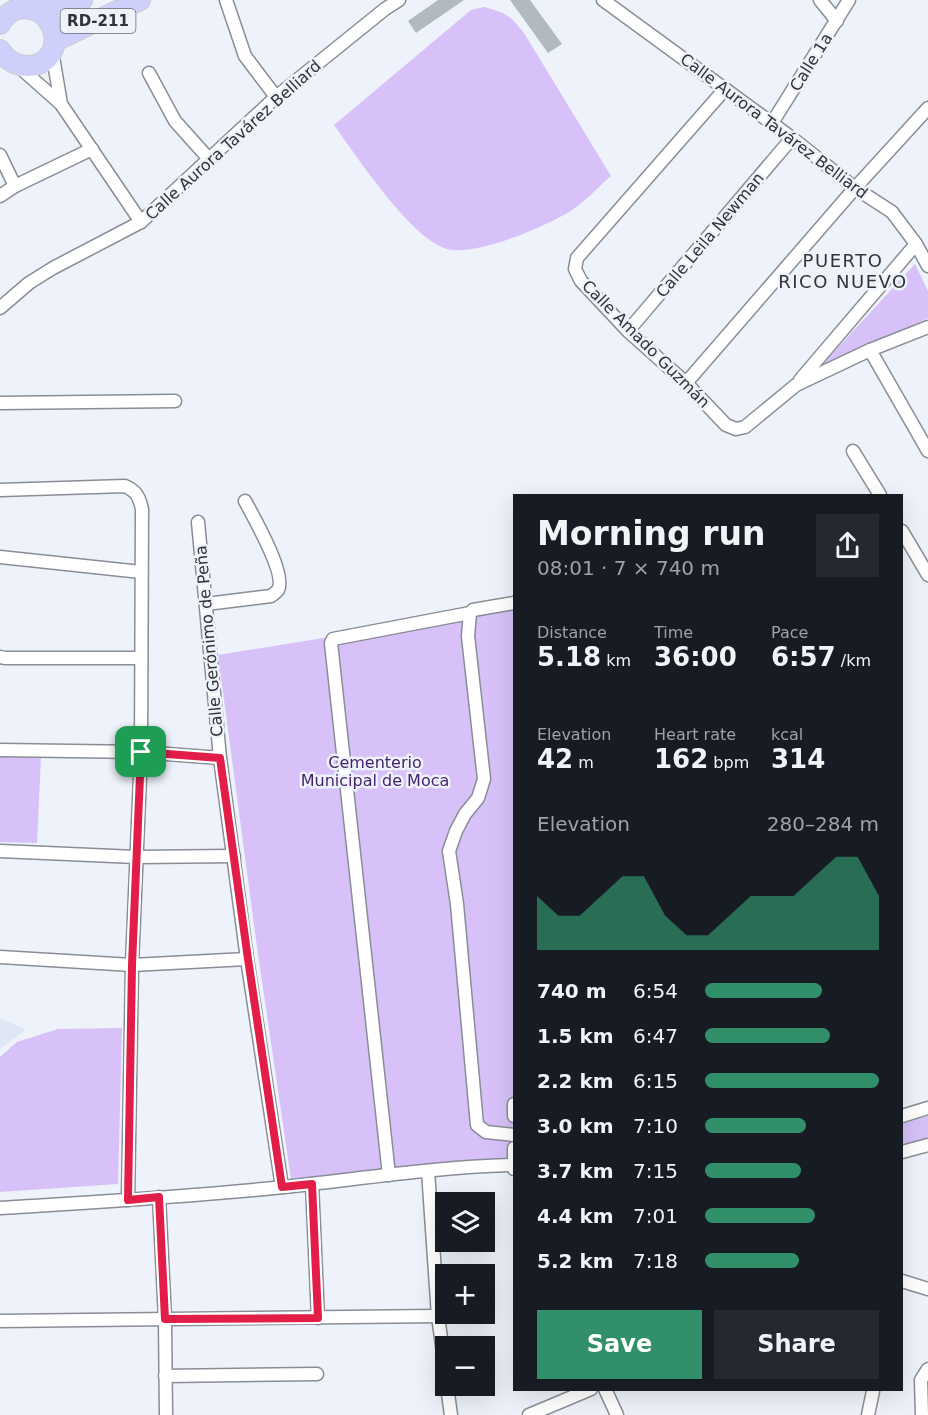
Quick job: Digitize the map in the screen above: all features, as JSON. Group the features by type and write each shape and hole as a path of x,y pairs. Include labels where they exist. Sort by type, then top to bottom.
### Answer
{"main road":[{"name":"RD-211","path":"1,22 10,12 21,8 82,0"},
{"name":"RD-211","path":"6,59 26,66 36,64 45,59 54,46 140,0"},
{"name":"RD-211","path":"33,8 43,13 55,30 54,46"}],"street":[{"path":"226,0 245,56 276,98"},
{"name":"Calle Aurora Tavárez Belliard","path":"0,308 53,268 141,222 276,98 399,0"},
{"name":"Calle Aurora Tavárez Belliard","path":"603,0 772,123 855,188 892,212 916,244 928,266"},
{"path":"820,0 837,21"},
{"name":"Calle 1a","path":"772,123 849,0"},
{"path":"54,46 61,104"},
{"path":"6,59 61,104 141,222"},
{"path":"149,73 175,121 209,159"},
{"name":"Calle Amado Guzmán","path":"725,89 577,258 575,269 581,281 628,331 686,383 726,425 735,429 745,427 796,384"},
{"path":"686,383 855,188 927,111"},
{"name":"Calle Leila Newman","path":"628,331 792,138"},
{"path":"0,196 15,186 92,149"},
{"path":"0,155 15,186"},
{"path":"796,384 916,244"},
{"path":"796,384 870,350 928,327"},
{"path":"870,350 928,452"},
{"path":"0,403 175,401"},
{"path":"853,451 879,494"},
{"path":"0,490 125,486 135,491 142,509 141,752 132,965 128,1200"},
{"path":"206,604 271,596 279,590 280,577 261,530 244,501"},
{"name":"Calle Gerónimo de Peña","path":"198,522 220,758 282,1187"},
{"path":"903,533 928,575"},
{"path":"0,557 141,572"},
{"path":"389,1175 331,643 333,639 513,603"},
{"path":"470,613 468,636 484,779 478,798 465,814 449,851 457,904 477,1125 486,1132 513,1135"},
{"path":"0,657 141,658"},
{"path":"0,750 141,752 220,758"},
{"path":"0,851 136,857 234,856"},
{"path":"0,957 132,965 248,959"},
{"path":"903,1116 928,1108"},
{"path":"903,1152 928,1145"},
{"path":"0,1208 282,1187 428,1171 513,1167"},
{"path":"428,1171 435,1272"},
{"path":"312,1184 318,1318"},
{"path":"159,1197 165,1319 166,1415"},
{"path":"903,1281 928,1289"},
{"path":"0,1322 435,1316"},
{"path":"922,1415 921,1380 928,1369"},
{"path":"165,1376 317,1374"},
{"path":"529,1415 586,1391"},
{"path":"605,1391 617,1415"},
{"path":"868,1415 873,1391"},
{"path":"448,1396 451,1415"}],"shaded area":[{"path":"0,1018 26,1030 0,1049"}],"green space":[{"path":"484,7 507,16 524,33 611,176 575,208 543,226 489,245 456,250 444,248 430,240 399,211 334,125 471,10"},
{"path":"915,264 928,291 928,318 818,369"},
{"name":"Cementerio Municipal de Moca","path":"513,607 513,1158 292,1186 218,655"},
{"path":"0,756 41,757 37,843 0,842"},
{"path":"122,1028 118,1184 0,1192 0,1057 17,1042 58,1029"},
{"path":"928,1116 928,1140 903,1147 903,1124"}],"building":[{"path":"438,0 464,0 416,33 408,21"},
{"path":"510,0 530,0 562,44 548,53"}],"district":[{"name":"PUERTO RICO NUEVO","path":"843,270"}],"route":[{"path":"141,752 220,758 282,1187 312,1184 318,1318 165,1319 159,1197 128,1200 132,965 141,752"}]}
